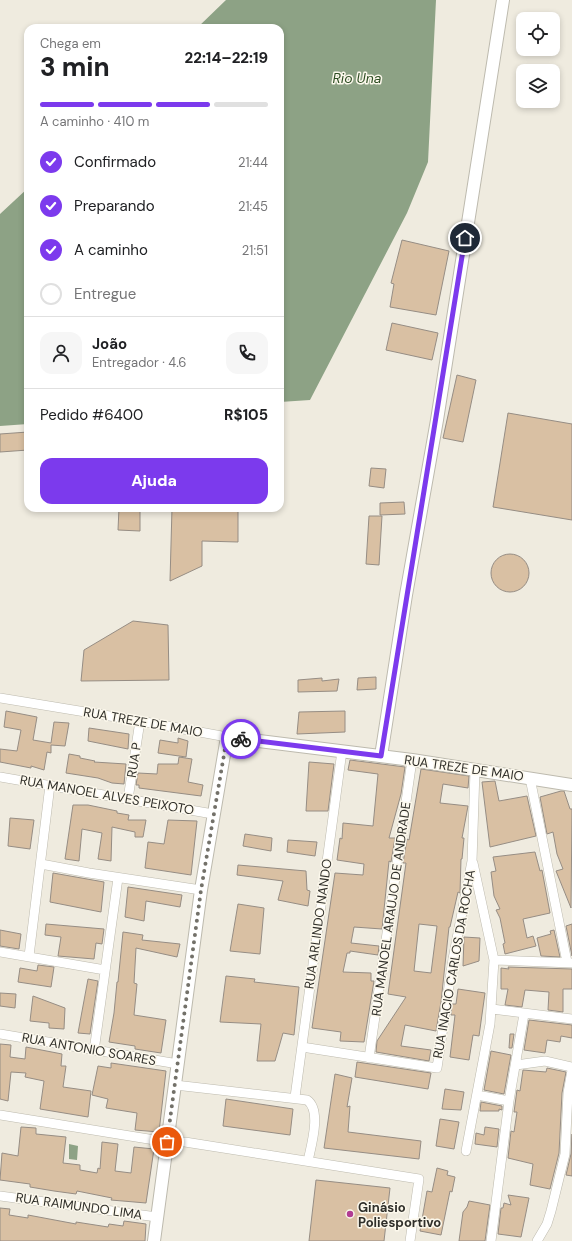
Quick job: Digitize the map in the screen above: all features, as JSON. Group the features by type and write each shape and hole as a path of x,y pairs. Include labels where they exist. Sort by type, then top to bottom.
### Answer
{"street":[{"path":"381,756 406,594 437,420 503,0"},
{"name":"RUA TREZE DE MAIO","path":"0,698 227,737 412,760 572,785"},
{"name":"RUA P","path":"128,799 140,721"},
{"path":"154,1241 201,890 227,737"},
{"name":"RUA ARLINDO NANDO","path":"295,1097 342,751"},
{"name":"RUA MANOEL ARAUJO DE ANDRADE","path":"369,1058 412,760"},
{"name":"RUA INACIO CARLOS DA ROCHA","path":"369,1058 436,1068 453,959 472,861 475,770"},
{"name":"RUA MANOEL ALVES PEIXOTO","path":"0,777 213,814"},
{"path":"494,960 569,962 530,778"},
{"path":"28,956 50,785"},
{"name":"RUA INACIO CARLOS DA ROCHA","path":"466,1151 492,1009 494,960 472,861"},
{"path":"41,864 118,878 201,890"},
{"path":"94,1050 118,878"},
{"path":"0,952 105,970"},
{"path":"492,1009 572,1019"},
{"path":"491,1241 509,1101 524,1014"},
{"name":"RUA ANTONIO SOARES","path":"0,1034 178,1064"},
{"path":"302,1047 369,1058"},
{"path":"516,1065 545,1061 572,1068 565,1154 547,1224 537,1241"},
{"path":"175,1085 295,1097 307,1100 314,1107 315,1115 308,1162"},
{"path":"477,1095 509,1101"},
{"path":"0,1115 167,1142"},
{"path":"185,1142 419,1179 410,1241"},
{"name":"RUA RAIMUNDO LIMA","path":"0,1196 157,1217"}],"water":[{"name":"Rio Una","path":"226,0 436,0 428,162 407,213 310,400 284,402 284,24 201,24"},
{"path":"24,192 24,424 0,426 0,214"},
{"path":"69,1144 78,1146 77,1160 69,1159"}],"building":[{"path":"402,240 449,251 436,315 390,307 394,284 391,283"},
{"path":"392,323 438,333 432,360 386,350"},
{"path":"457,375 476,380 463,442 443,438"},
{"path":"508,413 572,424 572,520 493,507"},
{"path":"24,432 24,450 0,452 0,434"},
{"path":"371,468 386,469 384,488 369,486"},
{"path":"404,502 405,514 380,515 380,503"},
{"path":"119,512 140,512 140,531 118,530"},
{"path":"172,512 238,512 238,542 202,541 202,566 170,581"},
{"path":"369,516 382,516 379,565 366,564"},
{"path":"510,554 523,560 529,573 523,586 510,592 497,586 491,573 497,560"},
{"path":"133,621 168,625 169,680 81,681 84,650"},
{"path":"376,677 376,689 357,690 358,678"},
{"path":"322,678 322,681 339,679 337,691 298,692 298,680"},
{"path":"6,711 37,717 33,740 51,743 54,722 69,723 65,746 51,745 51,753 47,752 44,770 31,766 31,768 0,762 0,749 17,751 21,730 4,727"},
{"path":"345,711 345,732 297,734 299,712"},
{"path":"89,728 129,734 128,749 88,741"},
{"path":"178,738 188,741 186,757 158,753 160,740 178,743"},
{"path":"69,754 80,756 80,758 95,761 94,762 126,764 124,784 112,783 98,778 66,773"},
{"path":"179,757 192,759 188,782 203,785 201,796 139,788 139,785 136,785 138,773 157,774 158,764 178,764"},
{"path":"350,760 405,767 401,794 389,838 395,838 391,862 389,861 382,929 354,927 351,943 379,946 378,955 350,951 350,953 347,953 343,972 371,973 371,981 374,981 364,1042 340,1041 341,1032 312,1028 335,873 363,875 364,864 337,860 340,838 342,839 343,823 373,826 378,774 348,770"},
{"path":"309,762 334,764 328,811 306,811"},
{"path":"421,769 469,776 468,788 443,784 440,803 468,806 462,838 464,838 461,859 460,893 458,892 449,927 441,1002 436,1031 405,1025 401,1046 431,1050 429,1061 376,1052 377,1041 406,997 388,994 406,863 403,863 407,839 409,840","holes":["419,924 437,926 431,973 414,971"]},
{"path":"495,781 499,801 527,796 536,836 490,847 482,782"},
{"path":"564,791 570,809 572,809 571,908 556,871 563,869 557,854 553,832 547,834 540,797"},
{"path":"73,805 88,805 117,811 117,813 129,815 128,820 146,820 143,837 135,837 135,832 112,827 111,861 98,859 102,833 82,829 79,861 65,859"},
{"path":"10,818 34,820 30,849 8,846"},
{"path":"168,820 197,821 191,875 145,868 148,842 164,844"},
{"path":"245,834 272,838 271,851 243,846"},
{"path":"288,840 317,842 315,856 287,852"},
{"path":"535,852 540,871 542,870 550,913 523,919 527,938 533,936 536,946 505,954 503,944 505,943 500,918 496,910 500,909 494,896 491,872 496,871 493,857"},
{"path":"238,865 306,871 307,890 310,891 308,906 278,900 283,881 237,875"},
{"path":"53,873 104,882 101,912 50,902"},
{"path":"128,887 182,895 180,907 146,901 144,921 125,917"},
{"path":"238,904 264,908 260,954 230,951"},
{"path":"46,924 104,929 102,944 96,943 94,959 58,956 61,937 45,935"},
{"path":"572,924 572,956 566,926"},
{"path":"0,930 21,934 19,949 0,946"},
{"path":"554,930 560,957 541,956 537,938 551,934 550,931"},
{"path":"123,932 143,935 142,940 180,944 177,957 136,948 134,983 137,984 134,1015 166,1020 161,1053 135,1049 135,1046 109,1042 118,982"},
{"path":"464,937 480,938 479,961 463,966"},
{"path":"38,965 54,967 51,987 18,982 20,968 37,971"},
{"path":"508,967 572,969 572,989 563,989 563,1012 548,1010 549,992 525,990 522,1007 505,1005 508,989 501,989 501,968 509,969"},
{"path":"226,976 255,979 254,982 299,987 294,1035 283,1033 275,1061 257,1061 261,1024 220,1022"},
{"path":"88,979 98,981 90,1034 78,1033"},
{"path":"458,989 485,993 479,1036 473,1035 469,1060 450,1057 455,1015 451,1015 452,1004 456,1004"},
{"path":"0,993 16,994 15,1008 0,1006"},
{"path":"33,996 65,1008 64,1029 49,1028 49,1023 30,1021"},
{"path":"529,1020 572,1025 572,1038 561,1036 560,1042 547,1040 545,1053 524,1050"},
{"path":"510,1034 514,1034 512,1048 509,1048"},
{"path":"0,1044 11,1045 10,1057 25,1059 26,1047 62,1054 61,1066 66,1066 63,1087 91,1091 88,1117 40,1109 44,1081 25,1077 26,1073 11,1072 8,1101 0,1099"},
{"path":"491,1051 511,1055 504,1094 484,1090"},
{"path":"357,1062 431,1073 428,1089 355,1077"},
{"path":"111,1063 166,1071 159,1132 135,1130 137,1113 106,1108 108,1099 92,1095 98,1066 111,1068"},
{"path":"547,1068 566,1072 562,1093 559,1153 550,1189 530,1185 533,1164 508,1158 511,1131 514,1132 517,1112 514,1112 517,1090 520,1091 523,1070 546,1072"},
{"path":"335,1074 352,1078 347,1107 350,1106 348,1132 421,1141 419,1159 324,1148"},
{"path":"445,1089 464,1092 461,1110 442,1109"},
{"path":"226,1099 293,1109 290,1135 223,1126"},
{"path":"481,1102 502,1106 502,1110 480,1111"},
{"path":"440,1119 459,1122 454,1149 436,1146"},
{"path":"21,1127 36,1128 36,1134 66,1137 63,1163 80,1165 80,1170 97,1173 98,1168 100,1169 102,1142 118,1144 115,1171 131,1173 134,1147 154,1149 146,1203 111,1200 112,1198 77,1191 76,1194 54,1191 30,1187 30,1184 0,1180 2,1153 18,1156"},
{"path":"485,1127 499,1129 497,1147 475,1144 476,1133 484,1135"},
{"path":"572,1134 572,1176 566,1175 571,1154"},
{"path":"437,1168 448,1171 447,1175 455,1177 452,1192 450,1191 441,1235 420,1231 427,1191 432,1192"},
{"name":"Ginásio Poliesportivo","path":"316,1180 390,1188 384,1241 309,1241"},
{"path":"508,1195 529,1198 521,1237 498,1234 501,1208 503,1208 504,1203 511,1205"},
{"path":"469,1201 490,1205 485,1241 459,1241 463,1212"},
{"path":"0,1208 10,1209 9,1215 28,1218 28,1215 76,1224 76,1222 108,1227 109,1224 123,1226 124,1221 146,1224 145,1241 0,1241"}],"way so far":[{"path":"167,1142 201,890 227,737 241,739"}],"place":[{"name":"Ginásio Poliesportivo","path":"350,1214"}],"route":[{"path":"241,739 381,756 406,594 437,420 465,238"}]}
